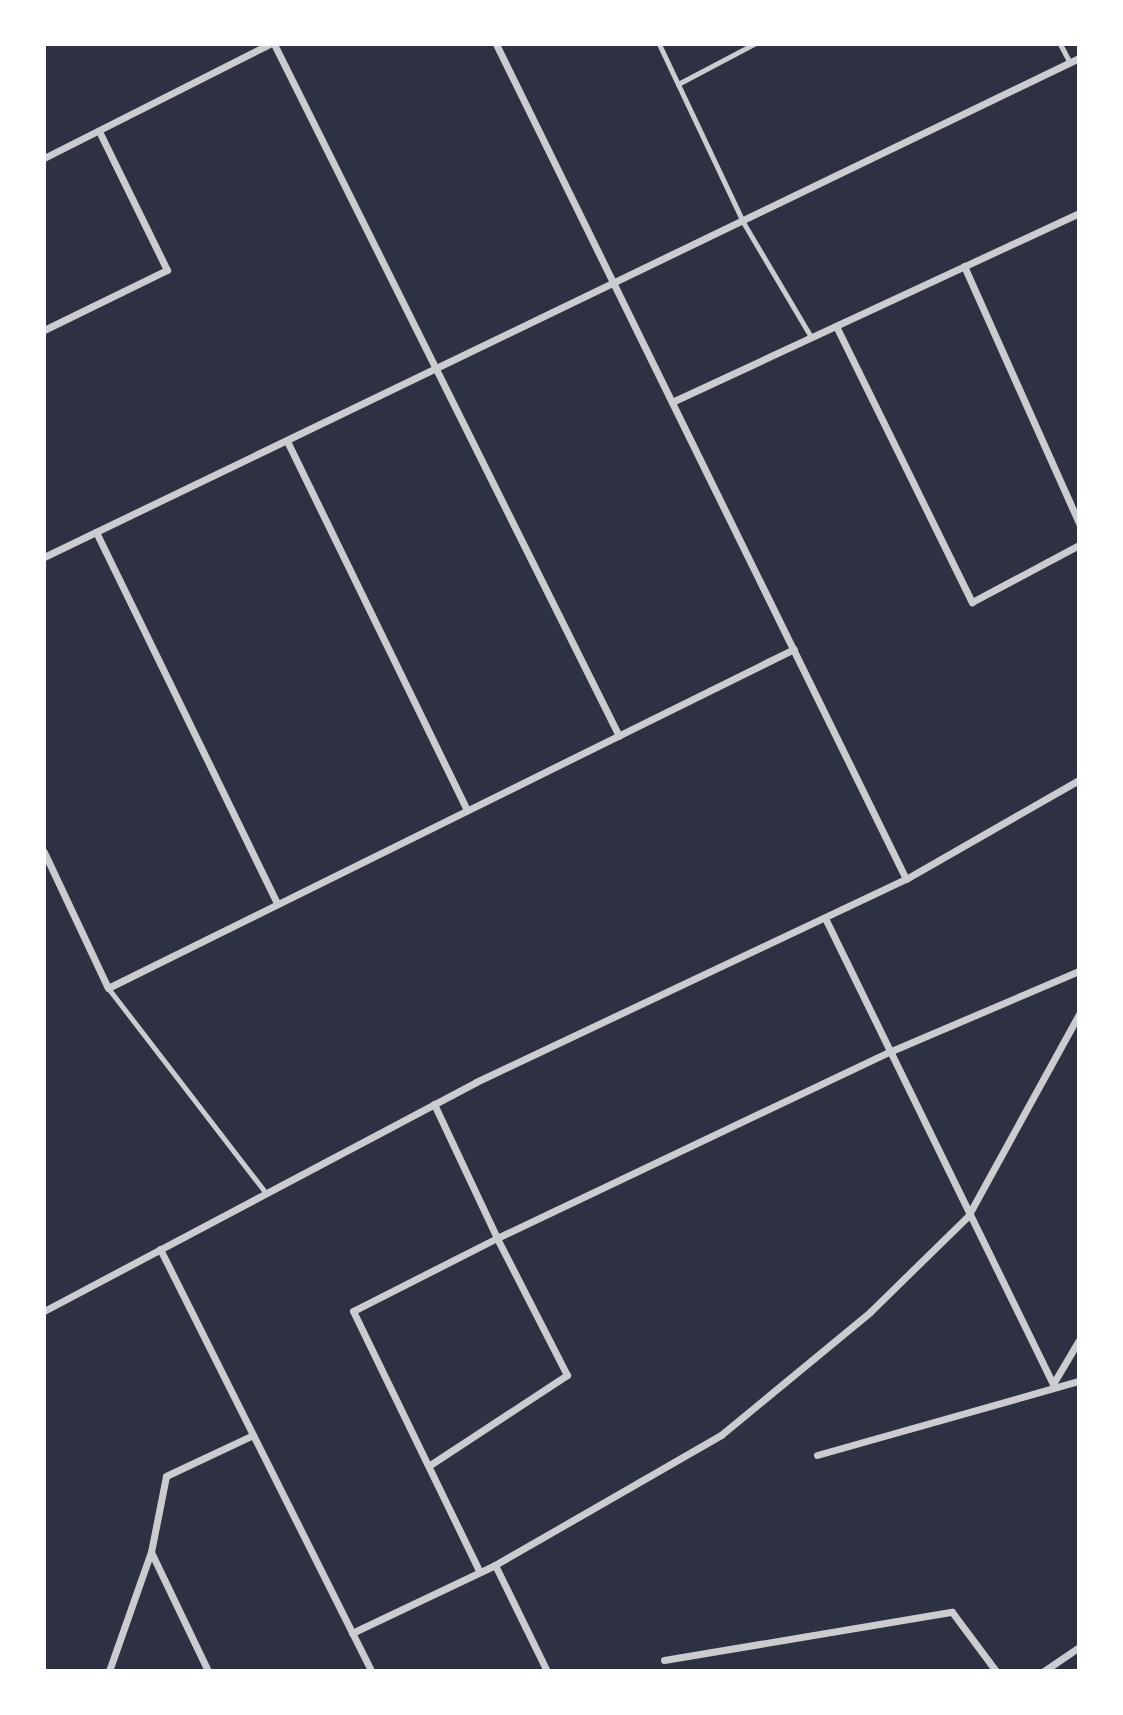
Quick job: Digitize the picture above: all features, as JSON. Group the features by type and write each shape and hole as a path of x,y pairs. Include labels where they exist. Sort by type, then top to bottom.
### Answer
{"street":[{"path":"44,158 272,44 620,736"},
{"path":"496,44 906,879"},
{"path":"44,557 614,285 1079,58"},
{"path":"44,330 167,270 99,131"},
{"path":"672,402 1079,213"},
{"path":"964,266 1079,523"},
{"path":"836,326 972,602 1079,545"},
{"path":"287,441 467,810"},
{"path":"96,532 277,903"},
{"path":"44,852 108,988 794,649"},
{"path":"44,1311 434,1104 906,879 1079,780"},
{"path":"825,918 968,1216 1053,1384"},
{"path":"480,1573 430,1465 353,1311 497,1238 889,1052 1079,971"},
{"path":"352,1633 495,1566 721,1435 870,1312 968,1216 1079,1014"},
{"path":"430,1465 567,1375 497,1238 434,1104"},
{"path":"160,1249 371,1671"},
{"path":"1053,1384 1079,1340"},
{"path":"817,1455 1053,1384 1079,1381"},
{"path":"109,1671 151,1552 166,1476 253,1435"},
{"path":"151,1552 208,1671"},
{"path":"495,1566 547,1671"},
{"path":"664,1660 952,1612 996,1671"},
{"path":"1044,1671 1079,1647"}],"lane":[{"path":"659,44 744,222 811,337"},
{"path":"678,84 754,44"},
{"path":"1060,44 1070,63"},
{"path":"108,988 266,1193"}]}
